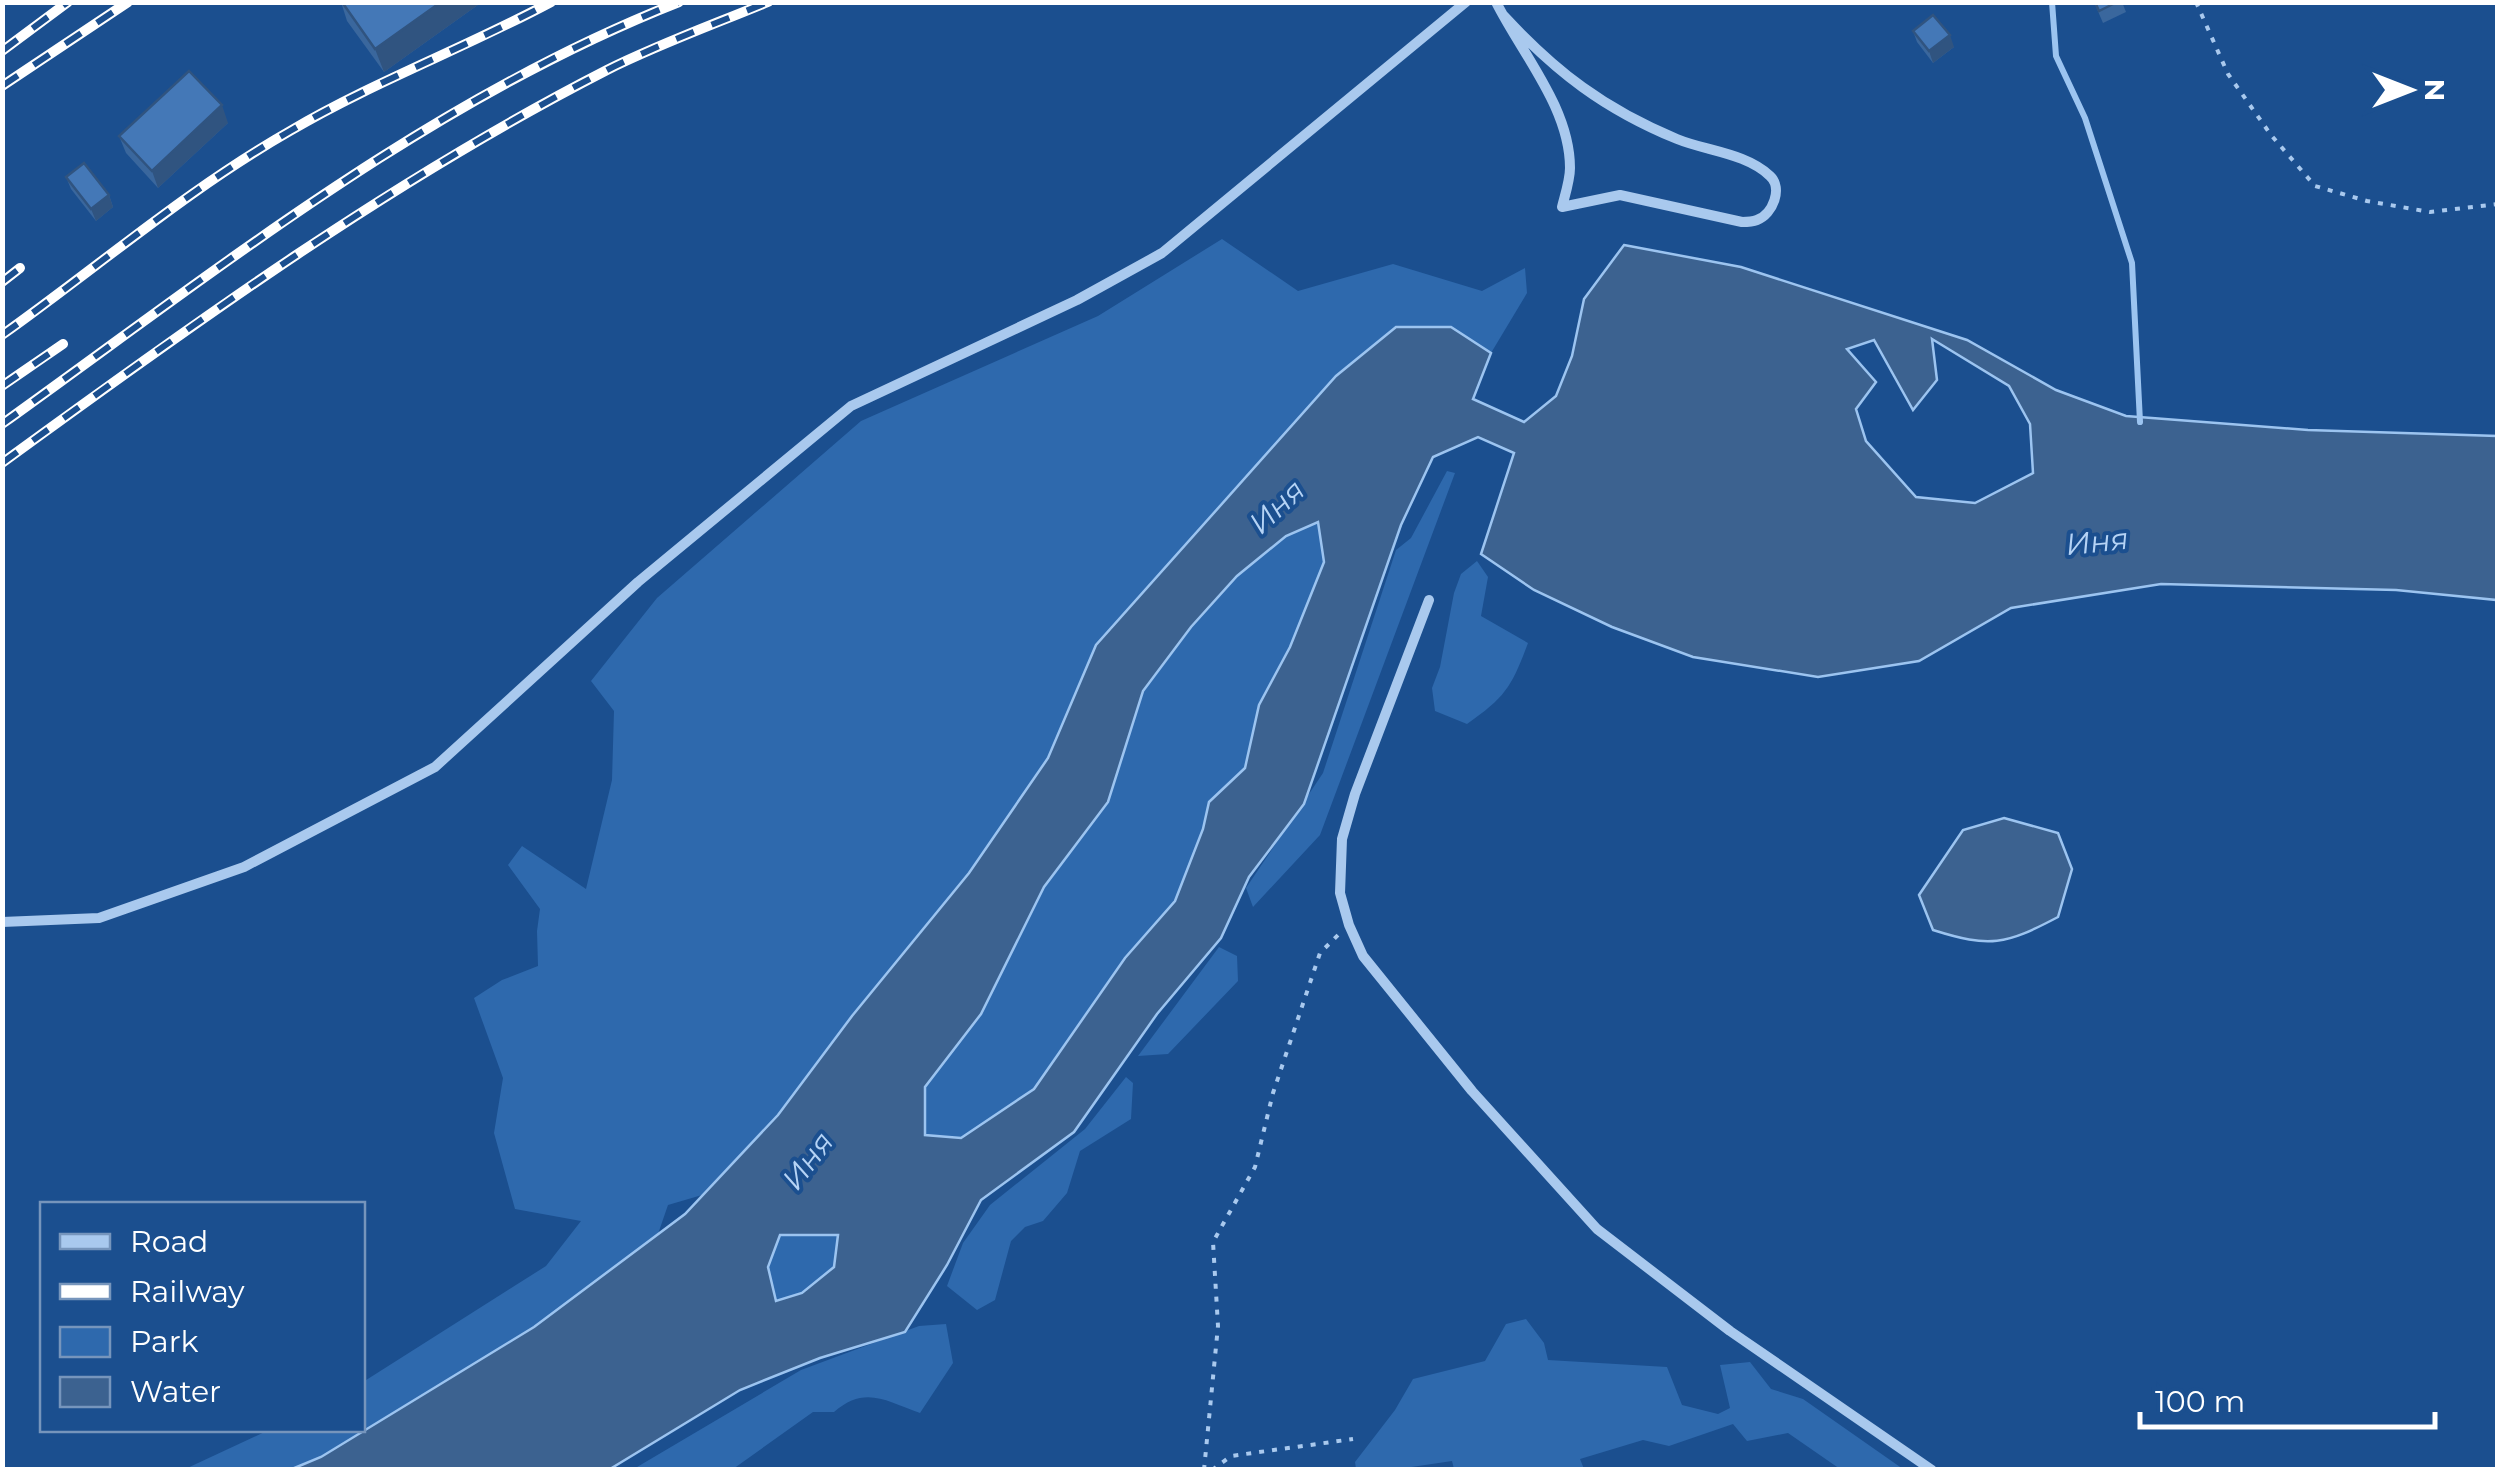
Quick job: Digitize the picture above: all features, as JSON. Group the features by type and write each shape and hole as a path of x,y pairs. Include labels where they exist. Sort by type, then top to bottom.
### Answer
{"street":[{"path":"2,922 99,918 244,867 435,767 638,582 851,406 1077,300 1162,253 1466,2"},
{"path":"1496,2 1502,15 1531,61 1561,122 1570,168 1562,207 1620,195 1742,222 1759,220 1770,210 1776,195 1771,176 1754,164 1678,140 1583,91 1502,15"},
{"path":"1429,600 1354,794 1342,839 1340,893 1363,956 1472,1091 1598,1229 1730,1331 1932,1470"}],"path":[{"path":"2196,2 2228,74 2314,186 2367,201 2430,212 2498,204"},
{"path":"1204,1470 1218,1326 1213,1242 1255,1167 1273,1093 1320,953 1349,925"},
{"path":"1212,1470 1231,1456 1353,1438"}],"green space":[{"path":"1222,239 1298,291 1393,264 1482,291 1525,268 1527,293 1491,353 1451,328 1336,376 1096,645 1048,758 969,873 852,1016 778,1115 702,1195 668,1205 658,1234 534,1327 365,1430 365,1381 546,1266 581,1221 515,1209 494,1133 503,1078 474,998 502,980 538,966 540,909 508,865 522,846 586,889 612,780 614,711 591,681 657,598 861,421 1098,316"},
{"path":"1447,471 1455,473 1320,835 1253,907 1246,888 1323,773 1396,550 1411,538"},
{"path":"1318,521 1324,562 1290,647 1259,705 1245,768 1209,802 1203,829 1175,901 1125,958 1034,1089 961,1138 925,1136 925,1087 981,1014 1044,887 1108,802 1143,691 1191,627 1237,576 1286,536"},
{"path":"1477,561 1488,577 1481,616 1528,643 1506,690 1467,724 1435,711 1432,688 1440,667 1454,593 1461,574"},
{"path":"1219,947 1237,956 1238,981 1168,1054 1138,1056"},
{"path":"1126,1077 1133,1083 1131,1119 1080,1151 1067,1193 1043,1221 1025,1227 1011,1241 995,1300 977,1310 947,1286 963,1243 990,1205 1085,1129"},
{"path":"780,1235 838,1235 834,1267 802,1293 776,1301 768,1267"},
{"path":"1526,1319 1544,1343 1548,1360 1667,1367 1682,1405 1718,1414 1730,1408 1720,1365 1750,1362 1771,1389 1803,1399 1903,1469 1840,1469 1788,1433 1747,1441 1733,1424 1669,1446 1643,1440 1580,1459 1584,1469 1454,1469 1452,1461 1398,1469 1356,1469 1355,1462 1395,1410 1413,1379 1485,1361 1506,1324"},
{"path":"946,1324 953,1363 920,1413 866,1397 834,1412 813,1412 733,1469 632,1470 801,1370 919,1326"},
{"path":"265,1432 362,1432 321,1457 291,1469 183,1470"}],"water":[{"name":"Иня","path":"1624,245 1741,267 1967,340 2056,390 2126,416 2308,430 2497,436 2497,600 2396,590 2161,584 2011,608 1919,661 1818,677 1693,657 1612,627 1534,590 1481,554 1514,453 1478,437 1433,457 1401,525 1304,804 1249,877 1221,938 1157,1014 1074,1132 981,1200 905,1332 820,1358 740,1390 610,1469 292,1469 365,1432 534,1327 685,1214 778,1115 852,1016 969,873 1048,758 1096,645 1336,376 1396,327 1451,327 1491,353 1473,399 1524,422 1556,396 1572,356 1584,299","holes":["1932,339 2009,386 2030,424 2033,473 1975,503 1916,497 1866,441 1856,409 1876,382 1847,349 1874,340 1913,410 1937,380","1318,522 1324,562 1290,647 1259,705 1245,768 1209,802 1203,829 1175,901 1125,958 1034,1089 961,1138 925,1135 925,1087 981,1014 1044,887 1108,802 1143,691 1191,627 1237,576 1286,536","780,1235 838,1235 834,1267 802,1293 776,1301 768,1267"]},
{"path":"2004,818 2058,833 2072,869 2058,917 1997,941 1969,940 1933,930 1919,895 1963,830"}],"building":[{"path":"342,2 441,2 375,49"},
{"path":"2095,2 2117,2 2099,11"},
{"path":"1933,15 1950,35 1929,51 1913,31"},
{"path":"189,71 222,105 152,171 119,136"},
{"path":"84,163 109,195 91,209 66,177"}],"waterway":[{"path":"2052,2 2056,56 2085,118 2132,263 2140,422"}],"railway":[{"path":"2,51 68,2"},
{"path":"2,86 128,2"},
{"path":"2,335 179,203 252,154 322,113 551,2"},
{"path":"2,424 245,248 412,138 499,87 679,2"},
{"path":"2,463 222,305 449,158 607,70 768,2"},
{"path":"2,282 20,268"},
{"path":"2,386 63,344"}]}
